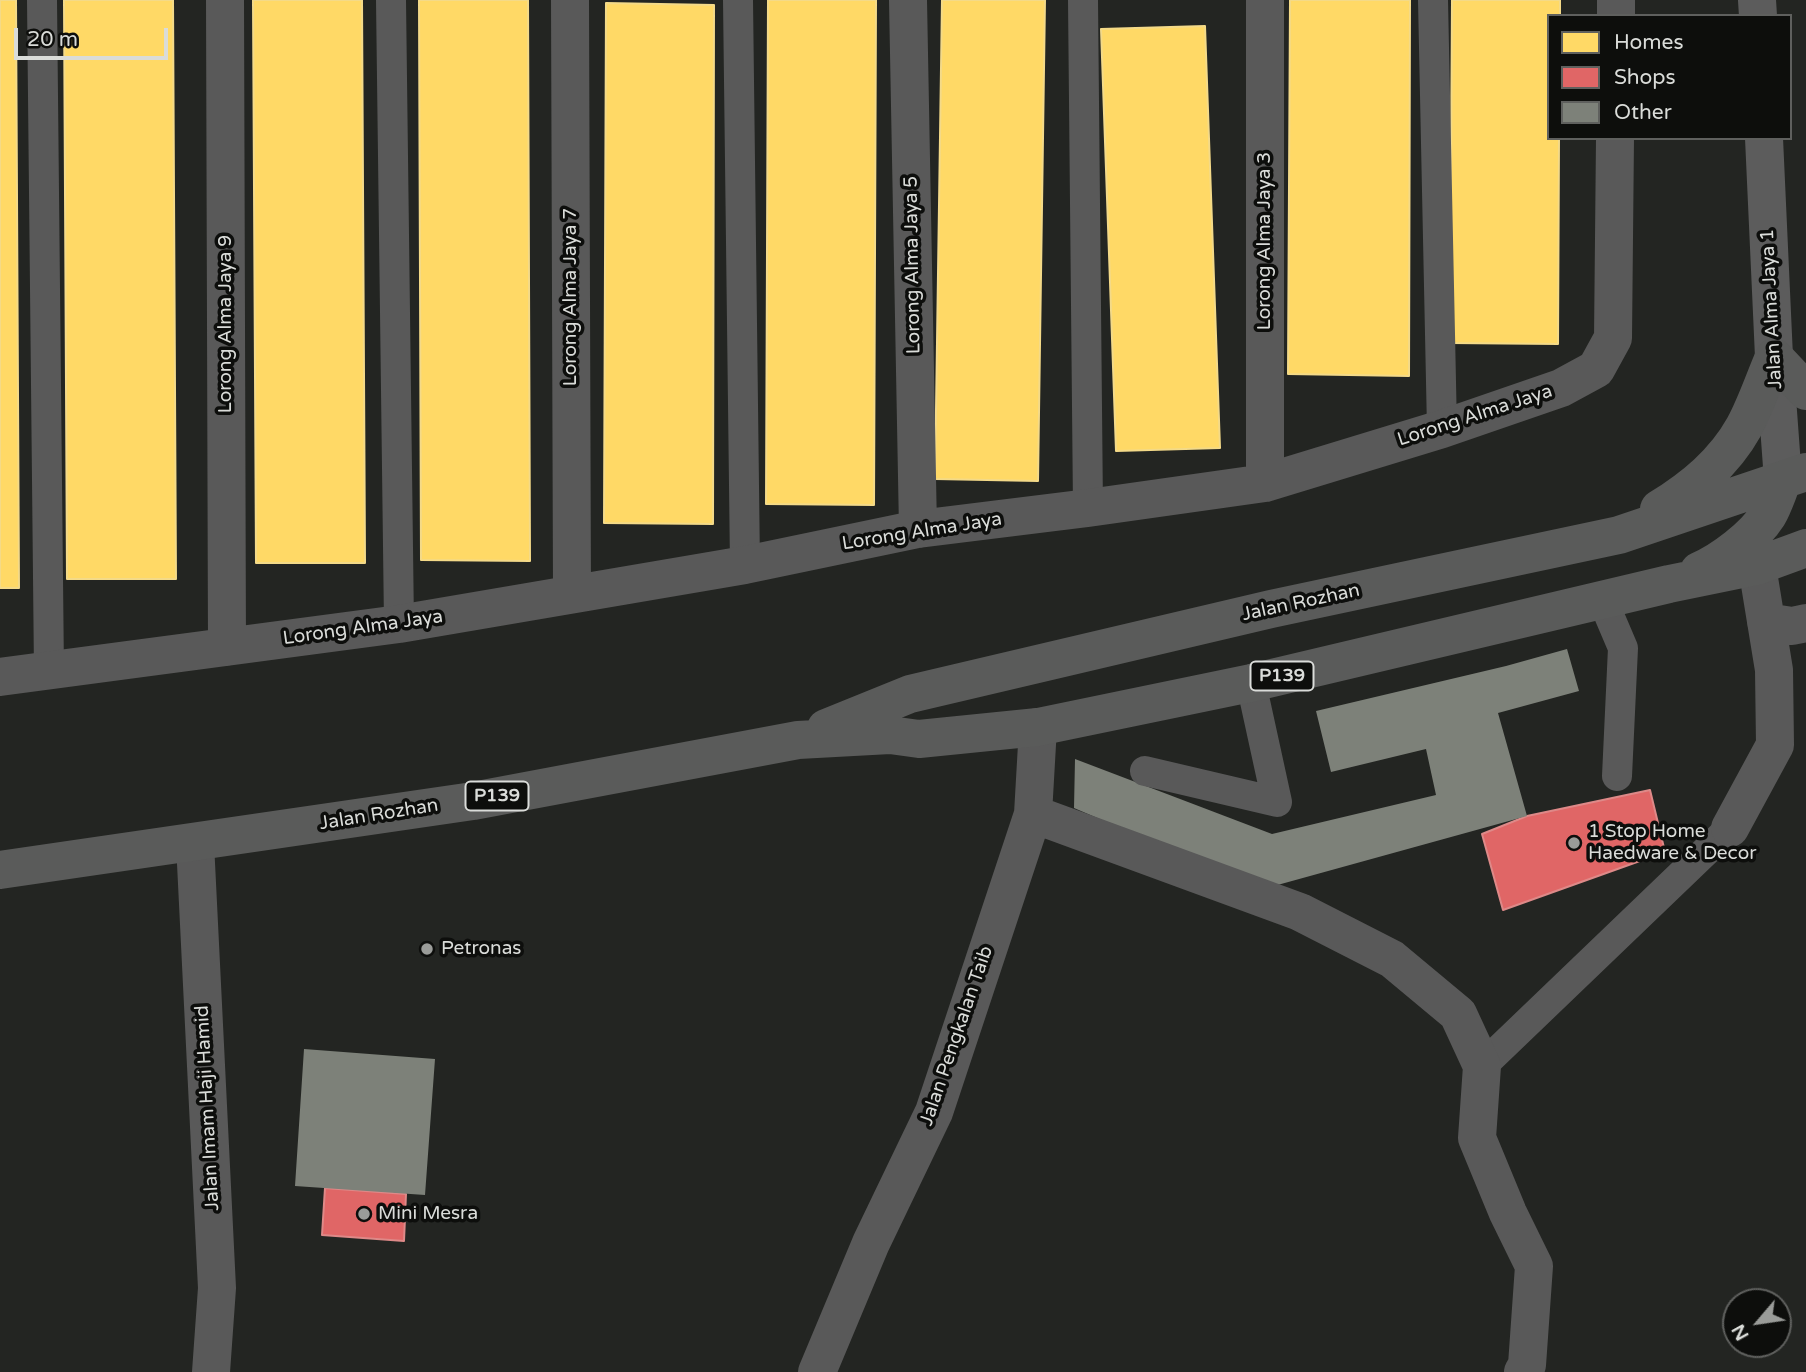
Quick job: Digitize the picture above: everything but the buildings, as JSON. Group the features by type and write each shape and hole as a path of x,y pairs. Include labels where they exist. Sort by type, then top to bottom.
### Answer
{"main road":[{"path":"1619,535 1692,488 1719,461 1744,428 1774,357 1806,391"},
{"path":"1669,584 1716,563 1745,539 1798,482"},
{"name":"Jalan Rozhan","path":"798,740 910,694 1271,609 1619,535 1798,482"},
{"name":"Jalan Rozhan","path":"0,870 473,801 798,740 890,735 919,739 1038,727 1251,683 1669,584 1757,566 1806,548"}],"street":[{"name":"Lorong Alma Jaya 9","path":"225,0 227,648"},
{"name":"Lorong Alma Jaya 7","path":"570,0 572,593"},
{"name":"Lorong Alma Jaya 5","path":"908,0 918,529"},
{"name":"Lorong Alma Jaya 3","path":"1265,0 1265,483"},
{"name":"Lorong Alma Jaya","path":"0,677 399,624 745,565 918,529 1265,483 1442,429 1561,388 1596,369 1613,338 1615,140"},
{"name":"Jalan Alma Jaya 1","path":"1764,140 1774,357 1798,482"},
{"path":"1730,828 1776,745 1774,670 1757,566"},
{"path":"1766,622 1793,626 1806,624"},
{"name":"Jalan Pengkalan Taib","path":"817,1372 872,1244 934,1112 1033,814 1038,727"},
{"path":"1033,814 1300,912 1392,959 1458,1014 1482,1066 1477,1138 1508,1213 1534,1266 1527,1365 1523,1372"},
{"name":"Jalan Imam Haji Hamid","path":"195,843 217,1288 211,1372"}],"lane":[{"path":"42,0 49,672"},
{"path":"391,0 399,624"},
{"path":"738,0 745,565"},
{"path":"1083,0 1088,508"},
{"path":"1433,0 1442,429"},
{"path":"1603,601 1623,648 1617,776"},
{"path":"1145,771 1278,802 1251,683"},
{"path":"1482,1066 1730,828"}],"place":[{"name":"1 Stop Home Haedware & Decor","path":"1574,843"},
{"name":"Petronas","path":"427,949"},
{"name":"Mini Mesra","path":"364,1214"}]}
